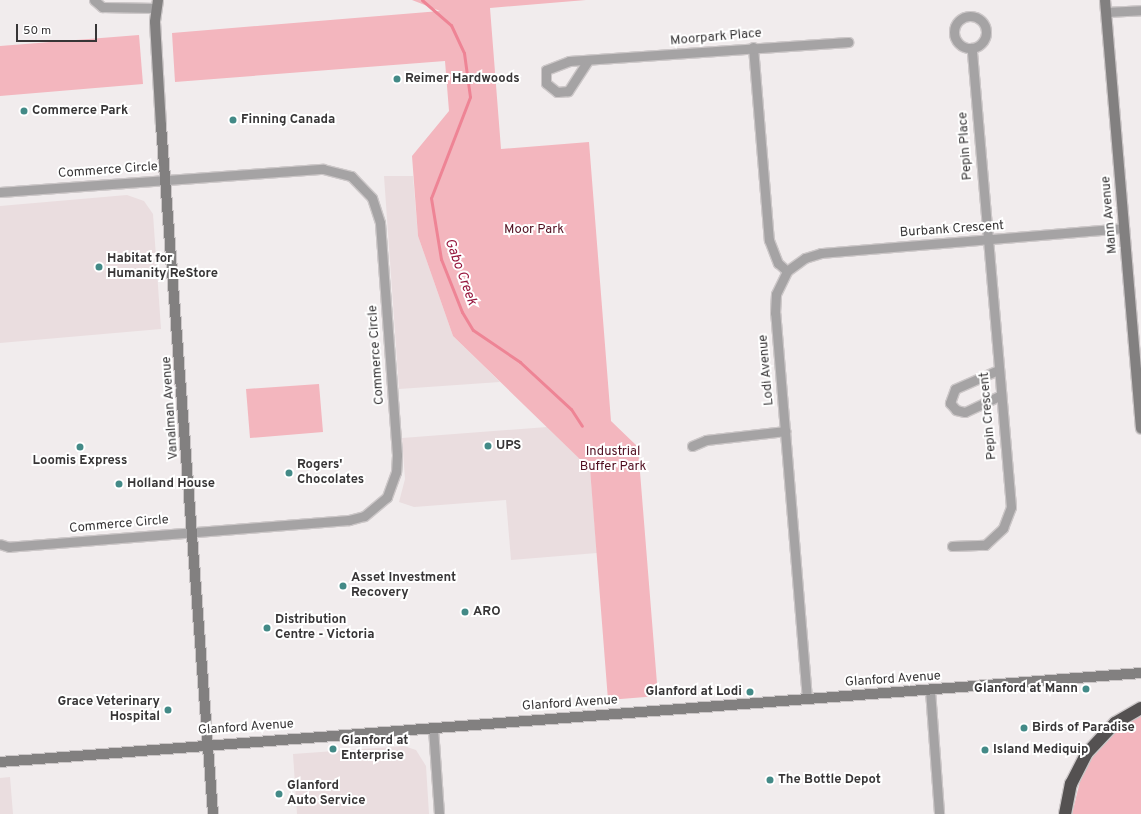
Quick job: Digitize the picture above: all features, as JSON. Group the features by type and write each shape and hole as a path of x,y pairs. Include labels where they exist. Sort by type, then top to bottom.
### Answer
{"highway":[{"path":"1065,814 1071,784 1086,754 1115,723 1141,708"}],"main road":[{"name":"Mann Avenue","path":"1105,0 1124,228 1138,360 1141,428"},
{"name":"Vanalman Avenue","path":"157,4 167,180 213,814"},
{"name":"Glanford Avenue","path":"0,762 208,743 433,728 1141,673"}],"street":[{"path":"94,0 102,7 157,4"},
{"path":"1106,12 1141,10"},
{"name":"Moorpark Place","path":"587,62 568,91 557,92 546,83 544,75 550,66 587,62 753,47 848,42"},
{"path":"753,47 769,240 778,263 787,271"},
{"name":"Pepin Place","path":"972,48 986,241"},
{"name":"Commerce Circle","path":"0,192 317,169 338,172 363,186 378,209 381,230 397,455 396,472 387,497 364,516 349,520 9,547 0,544"},
{"name":"Burbank Crescent","path":"787,271 805,258 821,253 986,241 1124,228"},
{"name":"Pepin Crescent","path":"952,546 986,545 1009,517 998,370 986,241"},
{"name":"Lodi Avenue","path":"787,271 776,294 775,314 807,699"},
{"path":"998,370 954,389 950,403 956,410 965,412 1000,396"},
{"path":"692,446 706,440 784,431"},
{"path":"930,690 939,814"},
{"path":"433,728 439,814"}],"shaded area":[{"path":"384,176 413,176 418,236 453,336 500,382 399,389"},
{"path":"127,195 144,201 153,214 161,329 0,343 0,206"},
{"path":"547,427 590,469 597,553 511,560 506,500 414,507 399,502 405,479 402,438"},
{"path":"404,746 416,750 426,766 429,814 297,814 293,754"},
{"path":"10,777 13,814 0,814 0,778"}],"green space":[{"path":"412,0 586,0 490,8 501,149 589,142 611,421 638,447 658,696 608,700 590,469 453,336 418,236 412,156 449,111 445,61 175,82 172,33 440,11"},
{"path":"139,35 143,84 0,96 0,46"},
{"path":"319,384 323,432 250,438 246,389"},
{"path":"1141,715 1141,814 1072,814 1083,769 1102,741"}],"waterway":[{"name":"Gabo Creek","path":"422,0 451,25 464,53 470,97 431,198 441,259 462,312 473,330 520,362 571,409 582,426"}],"place":[{"name":"Reimer Hardwoods","path":"397,79"},
{"name":"Commerce Park","path":"24,111"},
{"name":"Finning Canada","path":"233,120"},
{"name":"Habitat for Humanity ReStore","path":"99,267"},
{"name":"UPS","path":"488,446"},
{"name":"Loomis Express","path":"80,447"},
{"name":"Rogers' Chocolates","path":"289,473"},
{"name":"Holland House","path":"119,484"},
{"name":"Asset Investment Recovery","path":"343,586"},
{"name":"ARO","path":"465,612"},
{"name":"Distribution Centre - Victoria","path":"267,628"},
{"name":"Glanford at Mann","path":"1086,689"},
{"name":"Glanford at Lodi","path":"750,692"},
{"name":"Grace Veterinary Hospital","path":"168,710"},
{"name":"Birds of Paradise","path":"1024,728"},
{"name":"Glanford at Enterprise","path":"333,749"},
{"name":"Island Mediquip","path":"985,750"},
{"name":"The Bottle Depot","path":"770,780"},
{"name":"Glanford Auto Service","path":"279,794"}],"park label":[{"name":"Moor Park","path":"534,230"},
{"name":"Industrial Buffer Park","path":"613,460"}]}
